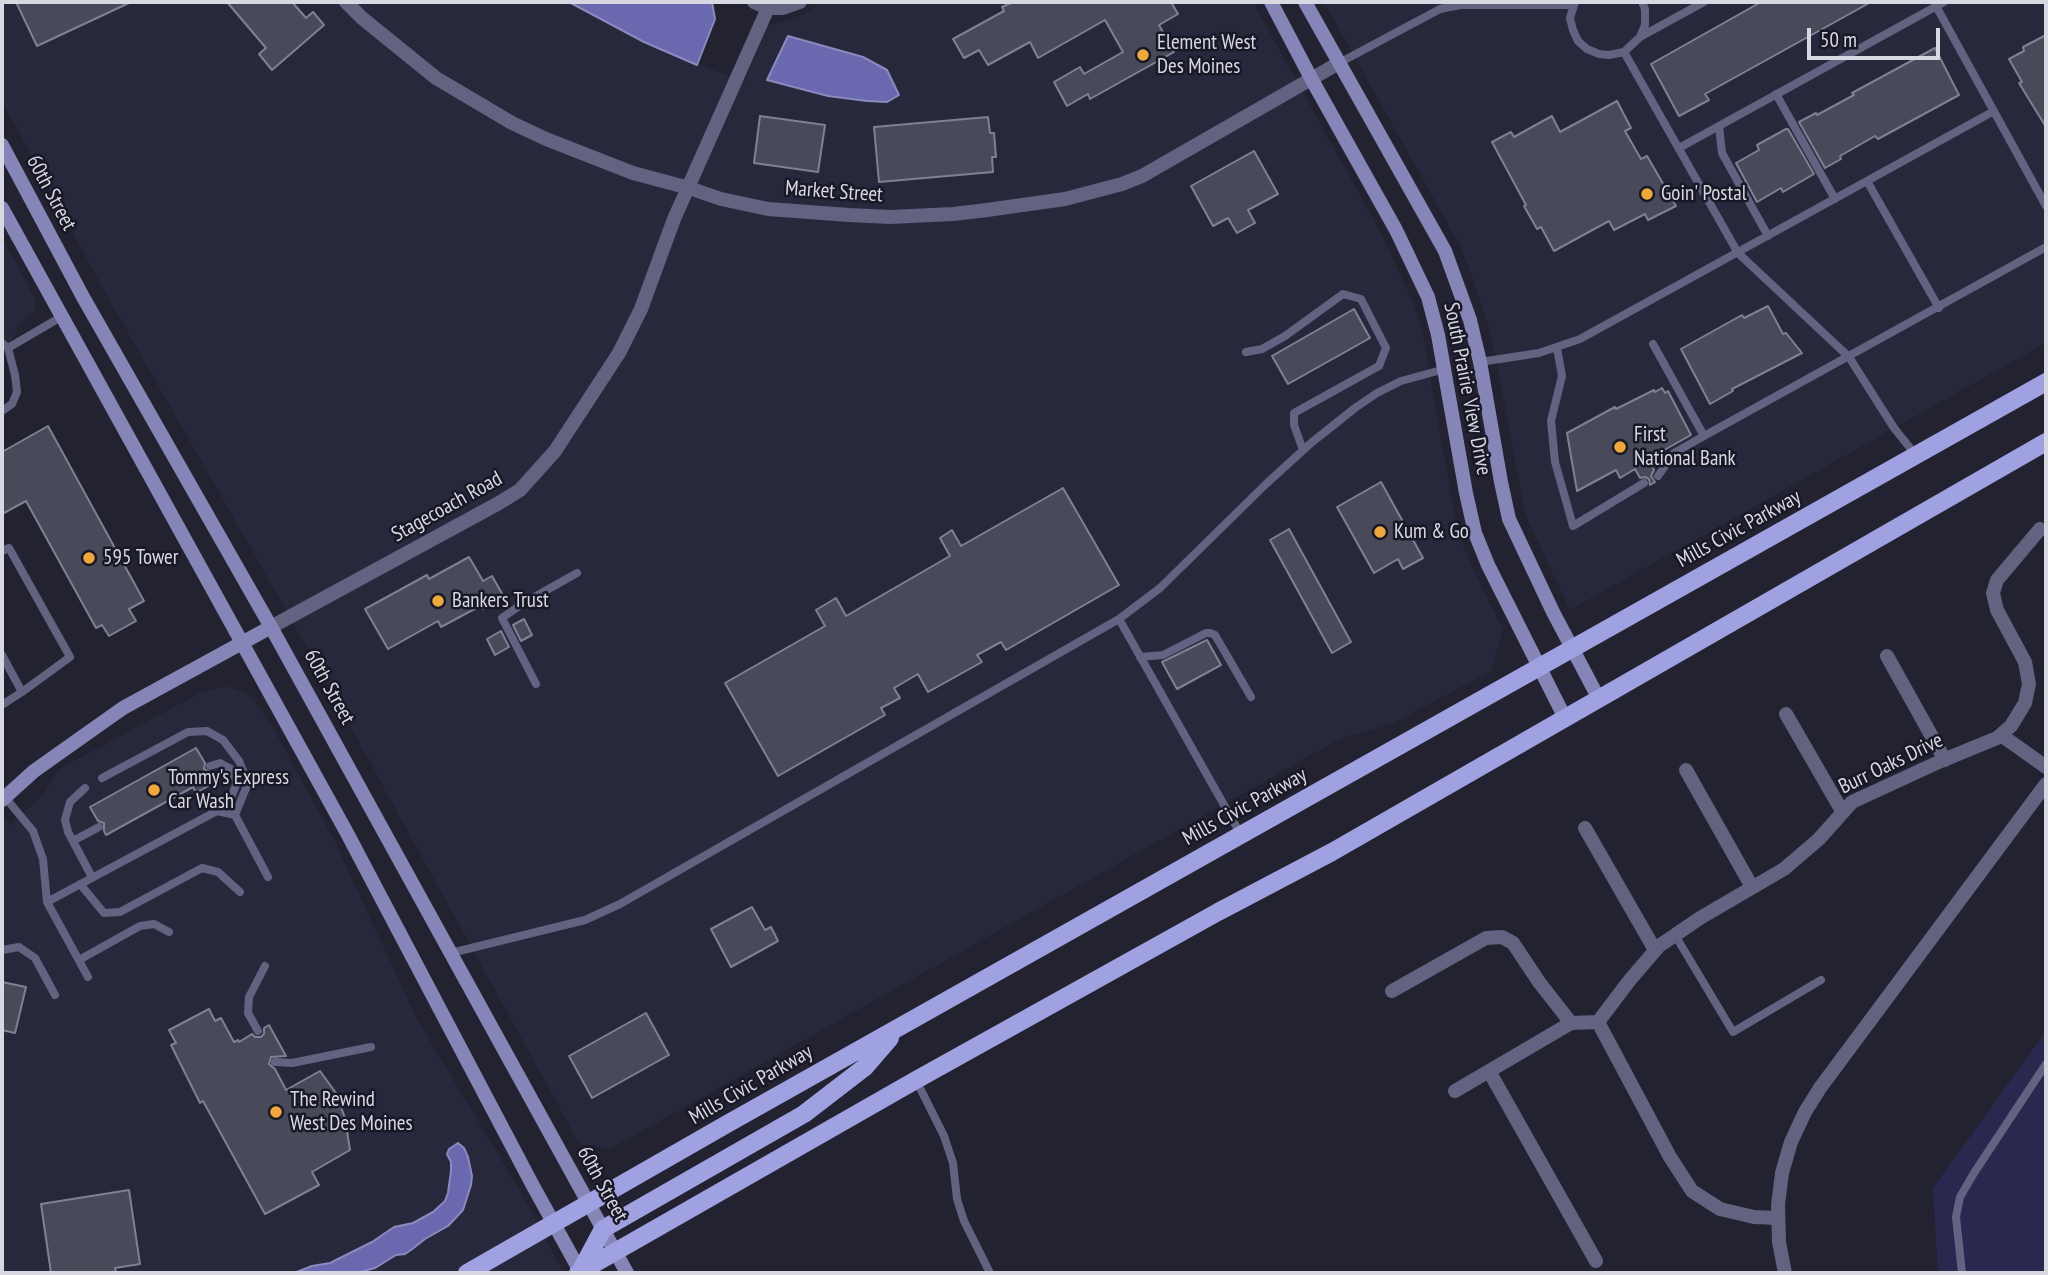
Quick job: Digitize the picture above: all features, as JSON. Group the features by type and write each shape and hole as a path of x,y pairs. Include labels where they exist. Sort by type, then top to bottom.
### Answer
{"main road":[{"name":"Mills Civic Parkway","path":"467,1273 899,1027 2046,383"},
{"path":"580,1273 916,1080 1218,912 1332,852 2046,442"},
{"path":"580,1273 603,1229 804,1114 865,1067 899,1027"}],"street":[{"name":"Market Street","path":"346,2 436,78 512,124 583,154 634,173 721,199 768,209 890,217 953,214 1040,203 1142,176 1339,63"},
{"path":"754,2 768,8 783,8 800,2"},
{"name":"South Prairie View Drive","path":"1270,2 1413,262 1428,297 1445,369 1475,533 1488,565 1565,718"},
{"name":"South Prairie View Drive","path":"1305,2 1445,251 1470,320 1509,519 1599,699"},
{"name":"Stagecoach Road","path":"3,797 45,763 123,708 499,503 528,482 555,451 620,353 641,309 674,219 768,8"},
{"name":"60th Street","path":"2,145 83,297 271,627 627,1273"},
{"path":"2,208 347,833 580,1273"},
{"name":"Burr Oaks Drive","path":"1598,1022 1656,950 1675,935 1784,869 1819,839 1852,802 1997,738 2011,726 2025,703 2029,684 2025,662 1997,610 1993,593 1997,580 2040,529"},
{"path":"1887,656 1945,760"},
{"path":"1786,714 1842,811"},
{"path":"2001,735 2046,767"},
{"path":"1686,770 1752,887"},
{"path":"1785,1273 1779,1242 1778,1205 1782,1173 1791,1142 1805,1112 2046,784"},
{"path":"1585,828 1656,950"},
{"path":"1392,991 1486,938 1502,937 1513,943 1571,1023"},
{"path":"1455,1091 1571,1023 1598,1022 1670,1157 1692,1191 1720,1209 1754,1217 1778,1218"},
{"path":"1489,1072 1596,1261"}],"lane":[{"path":"1640,37 1645,25 1642,2"},
{"path":"1339,63 1440,9 1460,5 1574,4 1570,18 1578,41 1587,49 1609,55 1624,52 1640,37 1704,2"},
{"path":"1679,148 1940,4 2046,206"},
{"path":"1624,52 1738,253 1849,357 1894,428 1917,456"},
{"path":"1776,94 1835,199"},
{"path":"1480,362 1539,353 1580,339 1994,111"},
{"path":"1719,126 1722,153 1768,236"},
{"path":"1867,181 1938,308"},
{"path":"1658,476 1674,453 2046,247"},
{"path":"1246,352 1262,349 1285,336 1343,294 1361,299 1386,348 1379,366 1294,413 1294,425 1303,450"},
{"path":"2,411 12,404 17,392 15,375 5,345 61,317"},
{"path":"1653,344 1704,436"},
{"path":"1557,348 1562,376 1551,421 1555,462 1573,526 1644,484"},
{"path":"451,953 585,920 620,904 1119,620 1160,588 1303,450 1355,408 1377,393 1401,382 1445,369"},
{"path":"2,551 9,548 70,657 2,705"},
{"path":"536,684 502,618 577,573"},
{"path":"1119,620 1241,835"},
{"path":"1140,657 1163,656 1210,633 1215,635 1251,697"},
{"path":"2,655 22,692"},
{"path":"102,778 188,732 207,731 223,740 239,761 248,783 235,816"},
{"path":"47,902 217,811 231,798 237,782 231,769 220,763 210,766"},
{"path":"85,788 70,802 65,820 92,877"},
{"path":"3,797 33,831 43,859 47,902 88,977"},
{"path":"217,811 235,816 268,877"},
{"path":"73,841 99,827"},
{"path":"79,884 104,912 120,912 202,868 218,872 240,892"},
{"path":"79,960 139,926 154,925 169,932"},
{"path":"1675,935 1733,1032 1821,980"},
{"path":"2,950 19,947 35,958 55,995"},
{"path":"258,1031 248,1013 250,997 265,966"},
{"path":"275,1062 292,1063 371,1047"},
{"path":"1962,1273 1956,1217 1960,1197 2046,1064"},
{"path":"916,1080 944,1136 953,1163 957,1199 964,1221 990,1273"}],"shaded area":[{"path":"2,2 569,2 644,42 744,82 768,26 804,14 820,2 1253,2 1383,237 1413,302 1424,339 1460,538 1503,630 1491,671 1392,724 1340,739 610,1149 579,1143 290,617 102,287 2,101"},
{"path":"569,2 712,2 715,19 697,65 644,42"},
{"path":"1324,2 2046,2 2046,343 1570,610 1525,514 1496,358 1472,276 1459,244"},
{"path":"788,36 863,57 887,70 899,95 887,102 867,101 828,96 767,80"},
{"path":"2,237 36,301 35,310 19,326 8,348 2,353"},
{"path":"226,686 250,695 276,733 334,840 417,1019 520,1191 564,1273 2,1273 2,816 10,825 44,794 56,771 203,691"},
{"path":"2046,1031 2046,1273 1938,1273 1933,1188"},
{"path":"458,1143 468,1157 471,1185 463,1210 448,1226 405,1254 396,1255 375,1268 356,1273 294,1273 330,1263 372,1242 394,1227 413,1223 433,1212 445,1201 448,1193 451,1162 447,1154 449,1149"}],"building":[{"path":"16,2 131,2 37,46"},
{"path":"227,2 292,2 306,18 313,12 324,25 272,70 259,54 266,48"},
{"name":"Element West Des Moines","path":"1013,2 1171,2 1178,14 1159,25 1174,52 1090,99 1088,94 1067,106 1054,82 1080,67 1084,74 1123,52 1105,20 1038,58 1030,42 988,65 979,50 964,58 953,39 1004,11 1002,7"},
{"path":"1761,2 1871,2 1705,94 1709,100 1679,116 1651,64"},
{"path":"2046,35 2046,127 2019,83 2022,82 2009,59 2024,51 2023,47"},
{"path":"1935,48 1959,95 1878,139 1875,136 1825,168 1799,122 1854,95 1852,93"},
{"path":"1617,101 1631,128 1625,131 1641,159 1647,156 1676,206 1648,220 1645,214 1614,230 1609,221 1554,251 1541,227 1537,229 1492,142 1511,132 1514,137 1552,116 1560,132"},
{"path":"760,116 825,125 818,172 754,163"},
{"path":"988,117 990,133 994,133 996,157 992,157 993,172 879,182 874,127"},
{"path":"1786,129 1814,174 1783,192 1781,188 1757,202 1736,163 1759,150 1757,145"},
{"path":"1254,151 1278,194 1248,210 1255,223 1237,233 1228,218 1213,226 1191,186"},
{"path":"1768,306 1783,334 1786,333 1802,353 1732,389 1733,391 1710,404 1681,349 1742,315 1744,318"},
{"path":"1354,309 1370,338 1288,384 1272,356"},
{"name":"First National Bank","path":"1662,388 1665,393 1668,391 1691,435 1648,459 1654,470 1651,476 1655,482 1650,485 1649,479 1640,478 1635,469 1620,478 1616,470 1577,491 1567,433 1615,407 1616,409"},
{"name":"595 Tower","path":"48,426 144,601 129,609 136,621 109,636 102,625 96,628 26,501 2,514 2,452"},
{"name":"Kum & Go","path":"1381,482 1423,558 1403,569 1398,559 1374,573 1337,507"},
{"path":"1063,488 1119,585 1006,650 1001,642 977,655 982,662 928,692 918,674 894,688 900,698 881,708 885,715 778,776 725,683 825,626 816,610 836,598 846,616 950,556 940,538 952,530 961,546"},
{"path":"1289,529 1351,642 1332,653 1270,540"},
{"name":"Bankers Trust","path":"469,557 483,581 492,576 504,597 483,609 482,605 441,627 438,621 388,649 365,609 427,575 429,579"},
{"path":"524,619 532,635 521,641 513,625"},
{"path":"501,631 509,647 495,655 487,639"},
{"path":"1207,640 1221,665 1177,689 1162,662"},
{"name":"Tommy's Express Car Wash","path":"196,748 205,763 204,769 210,772 215,782 196,793 193,787 106,835 104,823 98,821 90,807"},
{"path":"752,907 765,930 771,927 778,941 731,967 711,929"},
{"path":"2,982 26,987 15,1033 2,1030"},
{"name":"The Rewind West Des Moines","path":"209,1009 215,1021 221,1018 234,1042 252,1034 261,1037 264,1028 269,1025 286,1056 271,1057 269,1064 275,1069 286,1090 320,1071 336,1093 345,1118 350,1150 312,1172 319,1185 265,1214 203,1101 200,1103 171,1045 176,1043 169,1030"},
{"path":"646,1013 669,1055 592,1098 569,1056"},
{"path":"129,1190 140,1264 115,1268 116,1273 51,1273 41,1204"}],"place":[{"name":"Element West Des Moines","path":"1143,55"},
{"name":"Goin' Postal","path":"1647,194"},
{"name":"First National Bank","path":"1620,447"},
{"name":"Kum & Go","path":"1380,532"},
{"name":"595 Tower","path":"89,558"},
{"name":"Bankers Trust","path":"438,601"},
{"name":"Tommy's Express Car Wash","path":"154,790"},
{"name":"The Rewind West Des Moines","path":"276,1112"}]}
